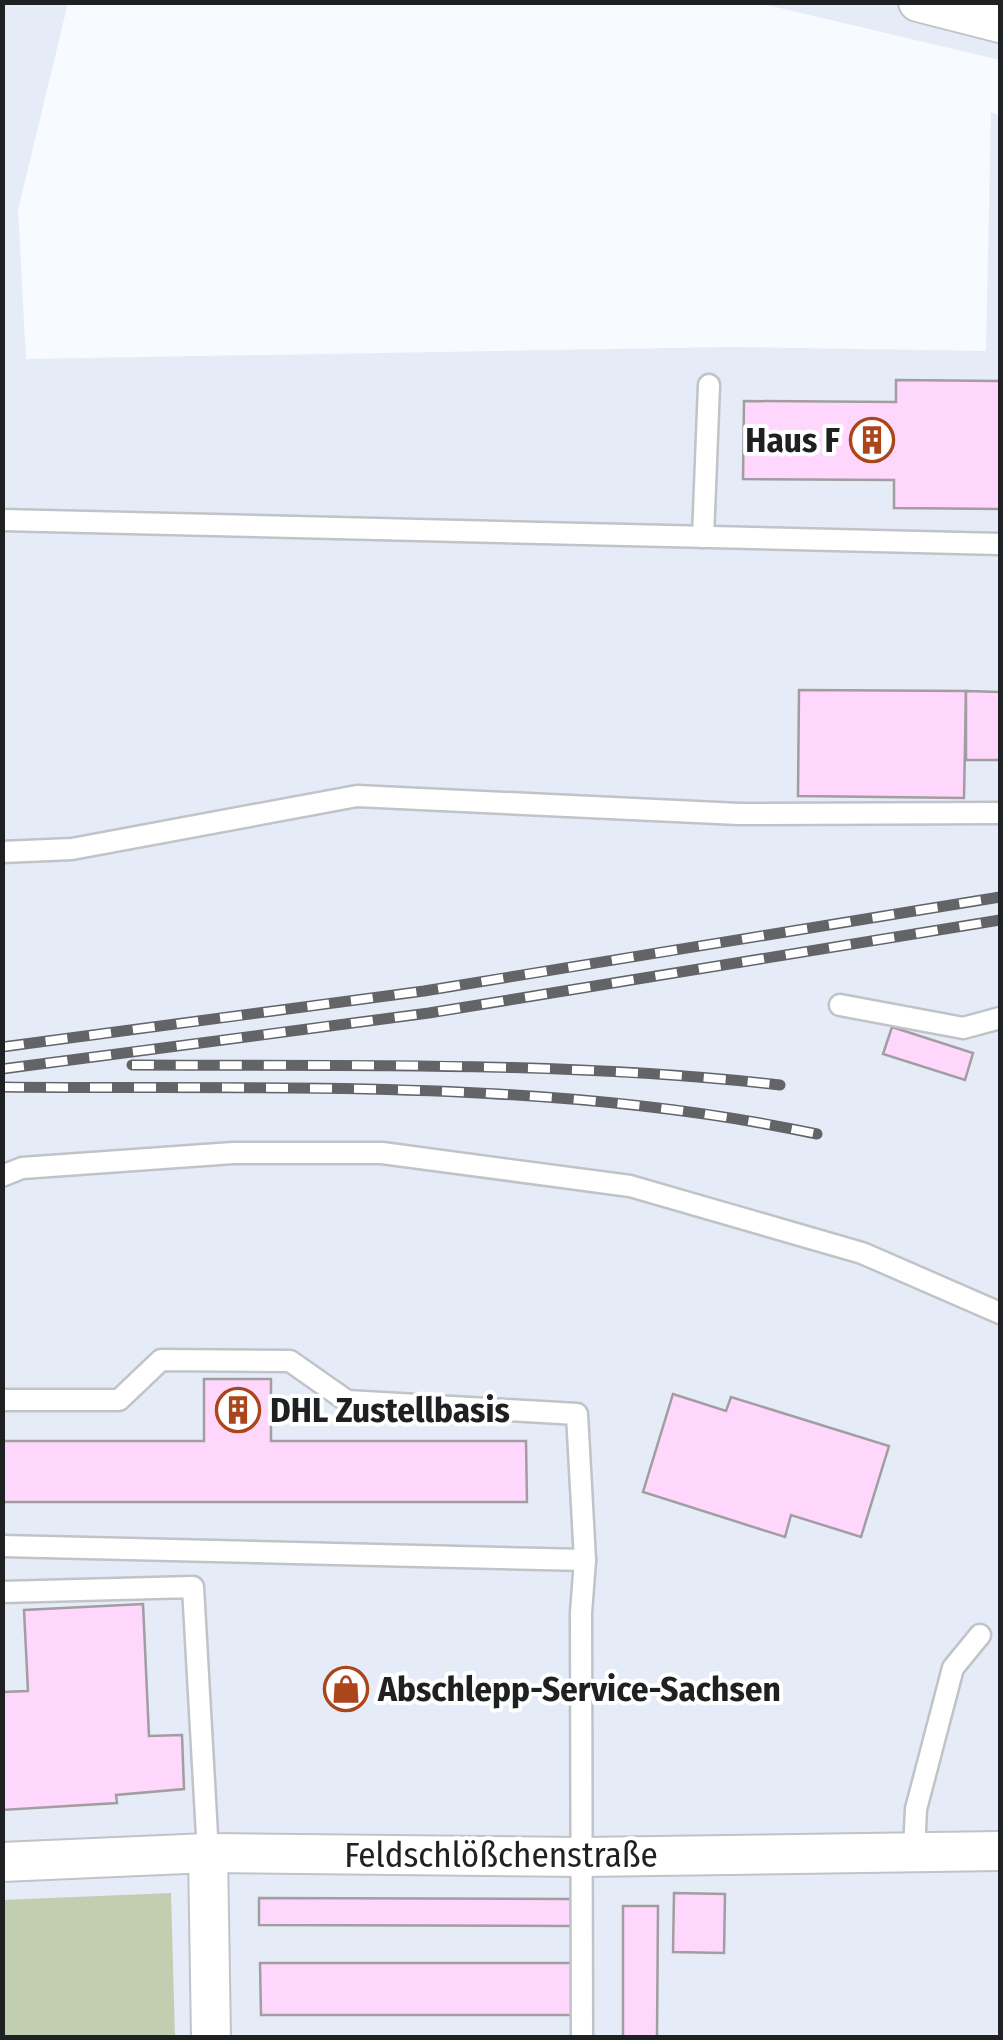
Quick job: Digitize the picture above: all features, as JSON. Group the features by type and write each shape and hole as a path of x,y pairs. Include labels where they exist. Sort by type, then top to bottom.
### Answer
{"street":[{"path":"918,2 1000,22"},
{"name":"Feldschlößchenstraße","path":"2,1862 208,1854 584,1857 1000,1852"},
{"path":"208,1854 211,2038"}],"lane":[{"path":"703,537 709,385"},
{"path":"2,520 1000,544"},
{"path":"2,852 72,849 357,796 739,814 1000,813"},
{"path":"840,1005 963,1028 1000,1018"},
{"path":"2,1176 22,1168 233,1153 382,1153 611,1184 733,1213 862,1252 1000,1314"},
{"path":"2,1400 119,1400 161,1360 290,1361 347,1401 577,1414 585,1560 581,1613 582,2038"},
{"path":"2,1546 585,1560"},
{"path":"2,1592 193,1587 208,1854"},
{"path":"914,1851 916,1809 953,1668 980,1635"}],"shaded area":[{"path":"3,3 68,3 18,210 26,359 734,347 986,351 991,112 1000,116 1000,2037 3,2038"},
{"path":"759,3 1000,3 1000,60"}],"green space":[{"path":"171,1893 175,2037 3,2037 3,1900"}],"building":[{"name":"Haus F","path":"896,380 1000,381 1000,509 894,508 894,480 743,479 744,401 896,402"},
{"path":"799,690 966,691 964,798 798,796"},
{"path":"966,691 1000,692 1000,760 966,760"},
{"path":"892,1027 973,1053 965,1080 883,1054"},
{"name":"DHL Zustellbasis","path":"204,1379 271,1379 271,1441 526,1441 527,1502 2,1502 2,1441 204,1441"},
{"path":"673,1394 726,1411 731,1397 889,1446 861,1537 791,1515 785,1537 643,1492"},
{"path":"143,1604 149,1736 182,1735 184,1789 116,1795 117,1803 2,1810 2,1692 28,1691 24,1610"},
{"path":"674,1893 725,1894 724,1953 673,1952"},
{"path":"259,1898 571,1899 571,1926 259,1925"},
{"path":"623,1906 658,1906 657,2038 623,2038"},
{"path":"260,1963 573,1963 573,2015 261,2015"}],"railway":[{"path":"2,1047 424,991 1000,897"},
{"path":"2,1069 429,1013 1000,920"},
{"path":"132,1065 538,1068 780,1085"},
{"path":"2,1087 309,1088 513,1095 615,1103 817,1134"}],"place":[{"name":"Haus F","path":"872,440"},
{"name":"DHL Zustellbasis","path":"238,1410"},
{"name":"Abschlepp-Service-Sachsen","path":"346,1689"}]}
